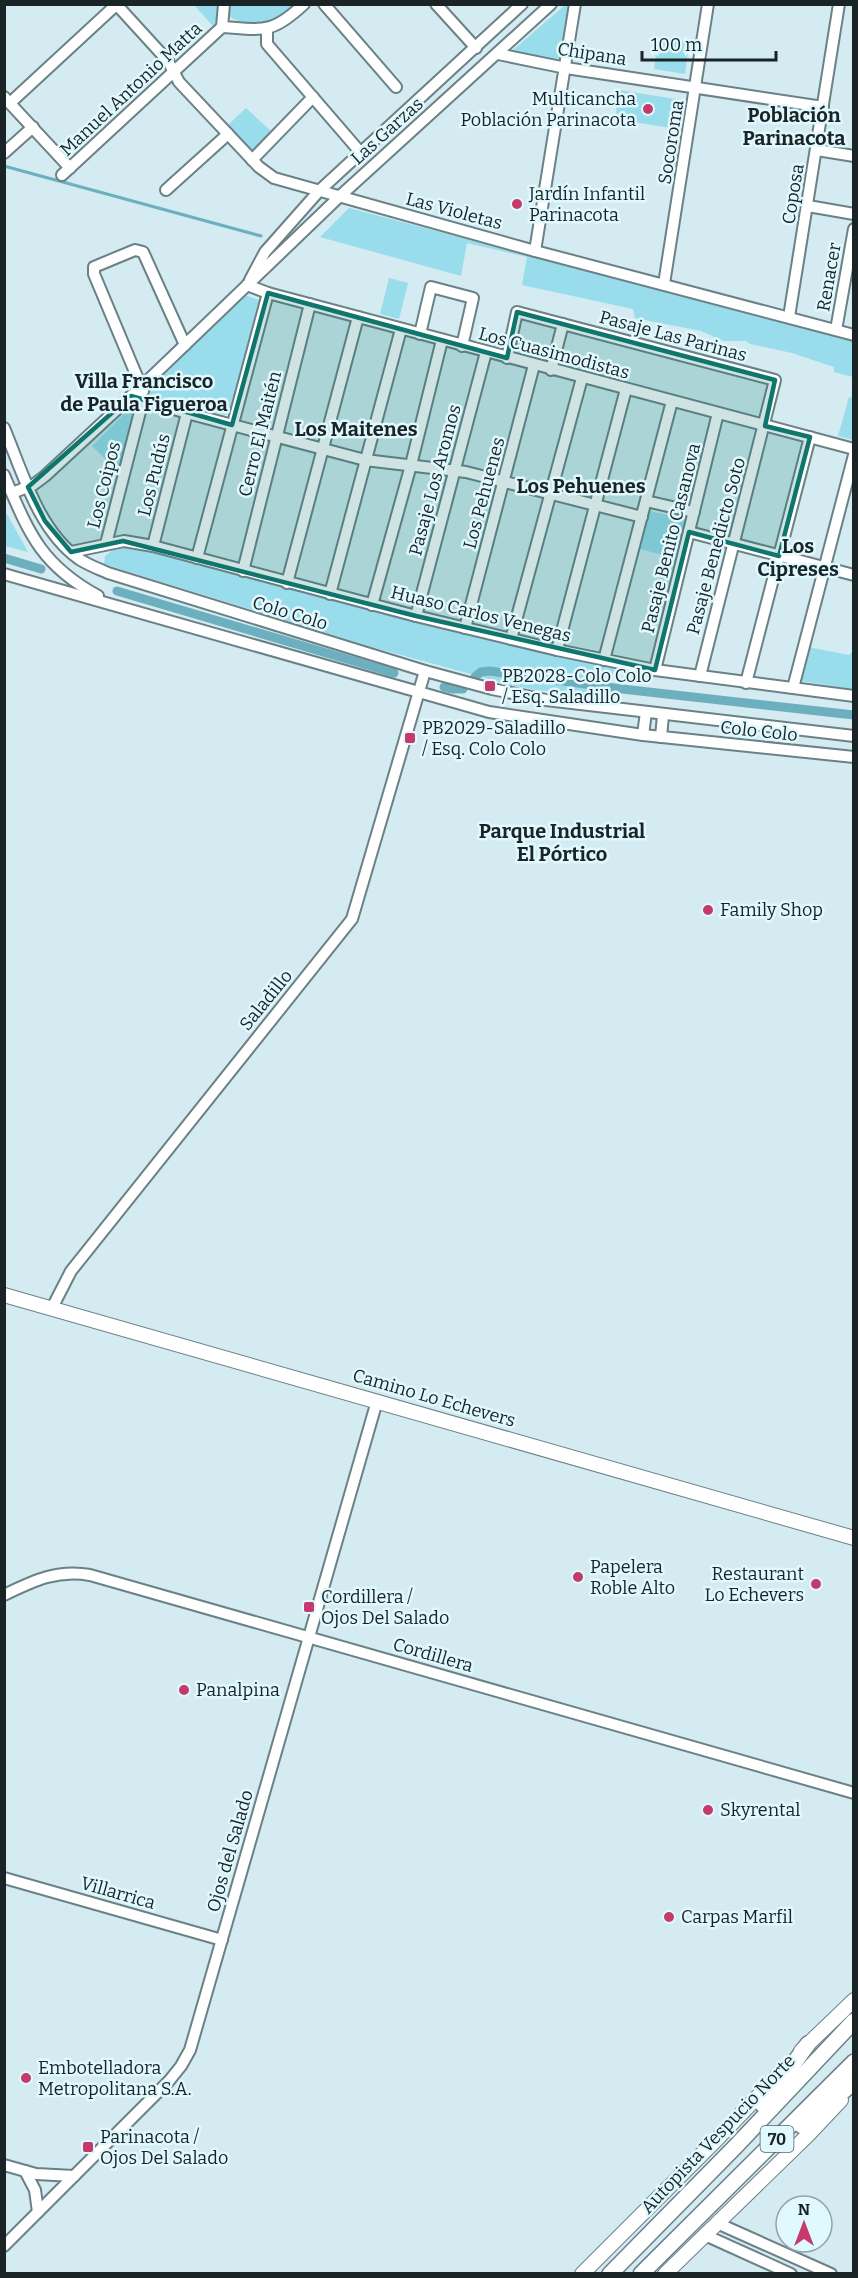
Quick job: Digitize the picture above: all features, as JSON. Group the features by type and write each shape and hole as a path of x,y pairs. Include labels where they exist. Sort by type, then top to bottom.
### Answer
{"highway":[{"name":"Autopista Vespucio Norte","path":"610,2274 736,2146 854,2021"},
{"path":"736,2146 808,2044"},
{"name":"70","path":"641,2274 854,2062"},
{"path":"700,2215 854,2082"}],"main road":[{"name":"Camino Lo Echevers","path":"4,1295 854,1538"},
{"path":"582,2274 854,2000"},
{"path":"665,2274 809,2134 854,2086"}],"street":[{"name":"Manuel Antonio Matta","path":"33,127 66,172 222,27 224,4"},
{"path":"304,4 284,22 267,29 267,44 361,153"},
{"path":"324,4 396,87"},
{"path":"436,4 477,48"},
{"name":"Las Garzas","path":"247,285 265,252 319,191 477,48 522,4"},
{"name":"Las Garzas","path":"12,493 28,487 45,476 339,197 551,4"},
{"path":"535,250 575,4"},
{"name":"Socoroma","path":"664,284 697,87 708,4"},
{"name":"Coposa","path":"789,317 839,4"},
{"path":"4,153 33,127 7,100 116,5"},
{"name":"Las Violetas","path":"116,5 168,61 179,82 252,160 274,178 854,335"},
{"name":"Manuel Antonio Matta","path":"222,27 267,29"},
{"name":"Chipana","path":"498,54 566,68 823,107"},
{"path":"252,160 313,97"},
{"path":"166,190 228,134"},
{"path":"817,150 854,156"},
{"path":"808,206 854,214"},
{"name":"Renacer","path":"836,330 854,229"},
{"path":"148,401 140,387 93,270 96,264 135,249 143,252 184,345"},
{"name":"Los Cuasimodistas","path":"247,285 268,293 462,346 854,449"},
{"path":"420,334 430,287 472,298 462,346"},
{"path":"197,558 268,293"},
{"name":"Cerro El Maitén","path":"243,571 310,304"},
{"name":"Pasaje Las Parinas","path":"507,358 517,312 563,324 775,380 765,426"},
{"path":"287,582 358,317"},
{"path":"551,370 563,324"},
{"path":"330,594 401,329"},
{"path":"372,605 411,465 442,340"},
{"name":"Pasaje Los Aromos","path":"416,616 486,352"},
{"name":"Los Pehuenes","path":"465,628 534,365"},
{"path":"512,639 582,378"},
{"path":"557,650 626,389"},
{"path":"131,396 365,460 456,470 642,517"},
{"name":"Los Coipos","path":"106,544 148,401"},
{"path":"604,660 672,401"},
{"name":"Los Pudús","path":"153,546 187,413"},
{"name":"Pasaje Benito Casanova","path":"655,670 718,414"},
{"name":"Pasaje Benedicto Soto","path":"700,676 765,426"},
{"name":"Colo Colo","path":"4,428 28,487 45,521 71,552 98,569 425,671 492,689 546,700 854,736"},
{"path":"746,683 810,437"},
{"path":"793,688 854,455"},
{"name":"Colo Colo","path":"4,475 31,536 53,564 78,585 114,605"},
{"path":"646,501 694,512"},
{"path":"689,532 854,575"},
{"name":"Huaso Carlos Venegas","path":"71,552 124,541 153,546 372,605 557,650 655,670 854,696"},
{"path":"98,569 98,551 106,544"},
{"path":"44,585 50,578 53,564"},
{"name":"Colo Colo","path":"4,574 418,694 489,712 643,735 854,757"},
{"name":"Saladillo","path":"52,1308 71,1271 352,919 425,671"},
{"path":"643,735 646,712"},
{"path":"661,737 663,715"},
{"name":"Ojos del Salado","path":"4,2246 169,2081 181,2066 193,2041 377,1401"},
{"name":"Cordillera","path":"4,1595 46,1576 81,1573 854,1793"},
{"name":"Villarrica","path":"4,1878 222,1940"},
{"path":"4,2165 49,2175 74,2176"},
{"path":"25,2171 35,2190 38,2212"},
{"path":"717,2223 817,2271 831,2274"},
{"path":"705,2235 791,2274"}],"highlighted area":[{"path":"268,293 507,358 517,312 775,380 765,426 810,437 779,556 689,532 655,670 416,616 123,541 71,552 45,521 28,487 131,396 232,425"}],"shaded area":[{"path":"194,5 219,5 218,21 213,26"},
{"path":"230,5 296,5 271,21 242,22 229,16"},
{"path":"565,5 570,7 563,64 515,56 512,51"},
{"path":"658,37 689,42 685,74 654,69"},
{"name":"Multicancha Población Parinacota","path":"619,90 682,100 677,129 615,119"},
{"path":"246,108 272,132 249,153 226,127"},
{"path":"349,208 853,341 853,377 834,372 834,367 792,353 750,344 746,341 724,341 701,331 635,318 633,309 522,285 527,257 467,243 461,276 320,237"},
{"path":"389,278 408,283 399,319 380,314"},
{"path":"245,295 259,300 230,413 225,415 151,396 148,391"},
{"path":"849,397 853,398 853,440 838,436"},
{"path":"131,407 135,408 119,472 92,446"},
{"path":"650,511 688,520 678,559 640,549"},
{"path":"7,514 28,552 5,546 5,515"},
{"path":"131,547 615,668 606,697 511,685 372,647 104,564 105,556 113,550"},
{"path":"808,647 849,655 853,651 853,689 801,681"}],"waterway":[{"path":"4,166 261,236"},
{"path":"4,558 41,569"},
{"path":"117,591 394,673"},
{"path":"475,677 481,672 490,671 622,689 854,715"},
{"path":"444,687 463,689"}],"place":[{"name":"Multicancha Población Parinacota","path":"648,109"},
{"name":"Jardín Infantil Parinacota","path":"517,204"},
{"name":"PB2028-Colo Colo / Esq. Saladillo","path":"490,686"},
{"name":"PB2029-Saladillo / Esq. Colo Colo","path":"410,738"},
{"name":"Family Shop","path":"708,910"},
{"name":"Papelera Roble Alto","path":"578,1577"},
{"name":"Restaurant Lo Echevers","path":"816,1584"},
{"name":"Cordillera / Ojos Del Salado","path":"309,1607"},
{"name":"Panalpina","path":"184,1690"},
{"name":"Skyrental","path":"708,1810"},
{"name":"Carpas Marfil","path":"669,1917"},
{"name":"Embotelladora Metropolitana S.A.","path":"26,2078"},
{"name":"Parinacota / Ojos Del Salado","path":"88,2147"}],"district":[{"name":"Población Parinacota","path":"794,126"},
{"name":"Villa Francisco de Paula Figueroa","path":"144,392"},
{"name":"Los Maitenes","path":"356,429"},
{"name":"Los Pehuenes","path":"581,486"},
{"name":"Los Cipreses","path":"798,558"},
{"name":"Parque Industrial El Pórtico","path":"562,842"}]}
